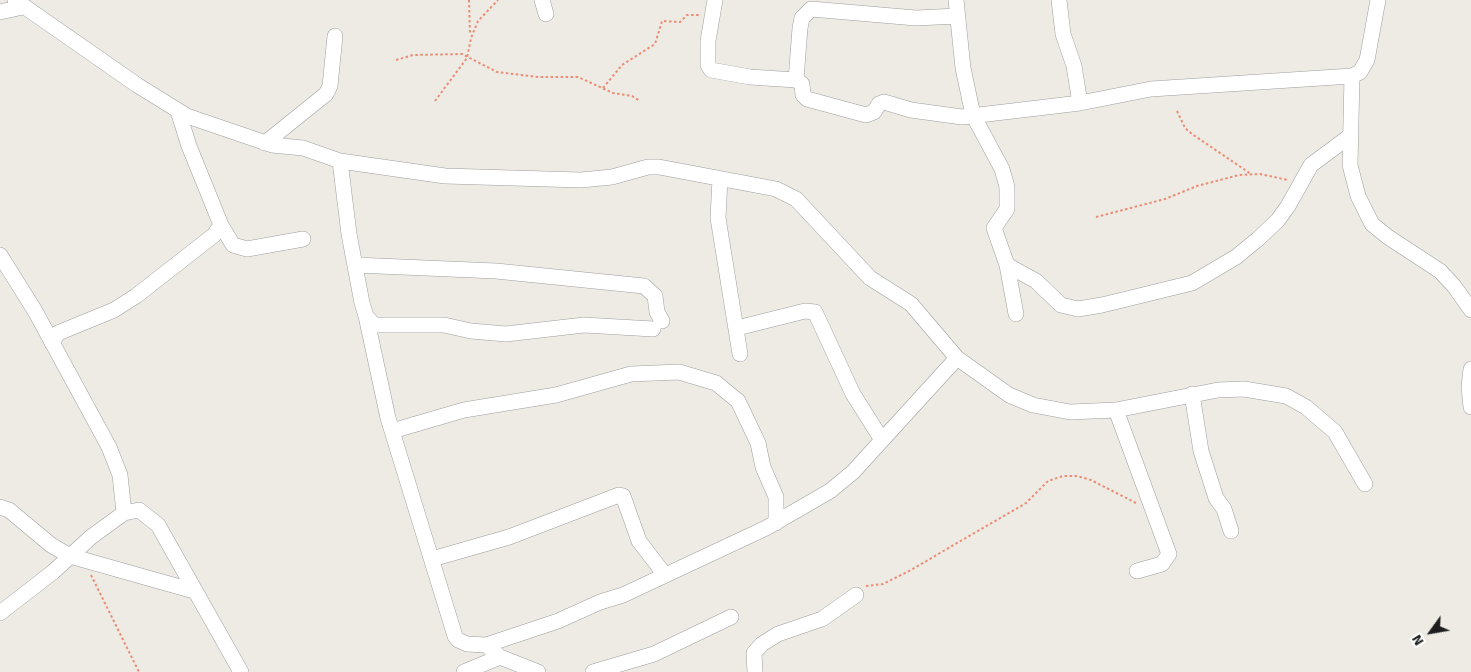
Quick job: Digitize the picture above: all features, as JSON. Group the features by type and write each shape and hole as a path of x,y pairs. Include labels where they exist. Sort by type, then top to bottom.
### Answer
{"street":[{"path":"715,0 708,65 711,70 750,77 796,80 802,84 803,95 807,99 866,115 874,112 879,104 884,102 935,115 962,117 1080,103 1151,89 1352,76 1360,72 1368,60 1380,2"},
{"path":"956,0 963,68 973,115 1002,170 1007,187 1008,209 994,228 1007,265 1016,314"},
{"path":"1059,0 1063,34 1074,66 1080,103"},
{"path":"0,12 19,3 187,116 265,142 303,148 340,161 445,176 581,180 659,167 776,189 796,199 864,272 901,296 919,311 957,358 1009,395 1033,405 1070,412 1116,410 1192,394 1244,389 1286,396 1306,406 1335,432 1351,455 1365,484"},
{"path":"796,80 802,18 811,9 916,18 957,16"},
{"path":"265,142 326,94 330,86 335,36"},
{"path":"1352,76 1351,170 1362,208 1372,224 1388,237 1440,271 1454,286 1471,310"},
{"path":"178,111 189,146 228,240 240,248 262,248 303,239"},
{"path":"1007,265 1036,281 1060,304 1078,308 1102,305 1192,283 1236,257 1258,239 1278,220 1311,165 1350,136"},
{"path":"340,161 354,265 392,431 455,636 458,640 467,644 486,644 565,618 600,602 624,595 776,522 843,481 957,358"},
{"path":"720,179 718,218 740,354"},
{"path":"52,343 58,333 114,310 136,296 214,235 221,226"},
{"path":"0,255 52,343 109,447 120,475 124,513"},
{"path":"354,265 496,271 644,286 655,296 657,325 584,325 506,334 471,331 444,325 374,325 366,316"},
{"path":"737,328 805,311 815,312 853,394 882,440"},
{"path":"1471,370 1469,387 1471,407"},
{"path":"392,431 464,410 556,395 631,374 679,372 716,383 738,401 758,443 764,467 776,497 776,522"},
{"path":"1192,394 1201,450 1216,498 1224,508 1232,531"},
{"path":"1116,410 1169,550 1169,557 1162,564 1137,571"},
{"path":"432,559 509,538 619,495 623,496 639,541 665,575"},
{"path":"0,507 9,510 51,545 76,557 194,591"},
{"path":"0,613 76,557 91,537 124,513 138,510 158,525 241,672"},
{"path":"755,672 754,653 762,644 778,634 822,619 861,591"},
{"path":"593,672 654,654 731,617"},
{"path":"486,644 500,657 538,672"},
{"path":"464,672 500,657"}],"path":[{"path":"435,100 468,56 470,38 469,0"},
{"path":"470,38 482,16 498,0"},
{"path":"602,89 622,64 655,44 662,21 680,22 691,14 712,17"},
{"path":"396,60 413,55 444,53 468,56 497,72 538,78 578,77 602,89 632,96 640,102"},
{"path":"1177,111 1185,128 1192,134 1251,174"},
{"path":"1096,217 1165,199 1222,179 1251,174 1300,183"},
{"path":"861,591 883,584 926,562 1026,503 1048,481 1062,476 1077,476 1092,480 1140,506 1152,508"},
{"path":"76,557 111,612 139,672"}]}
